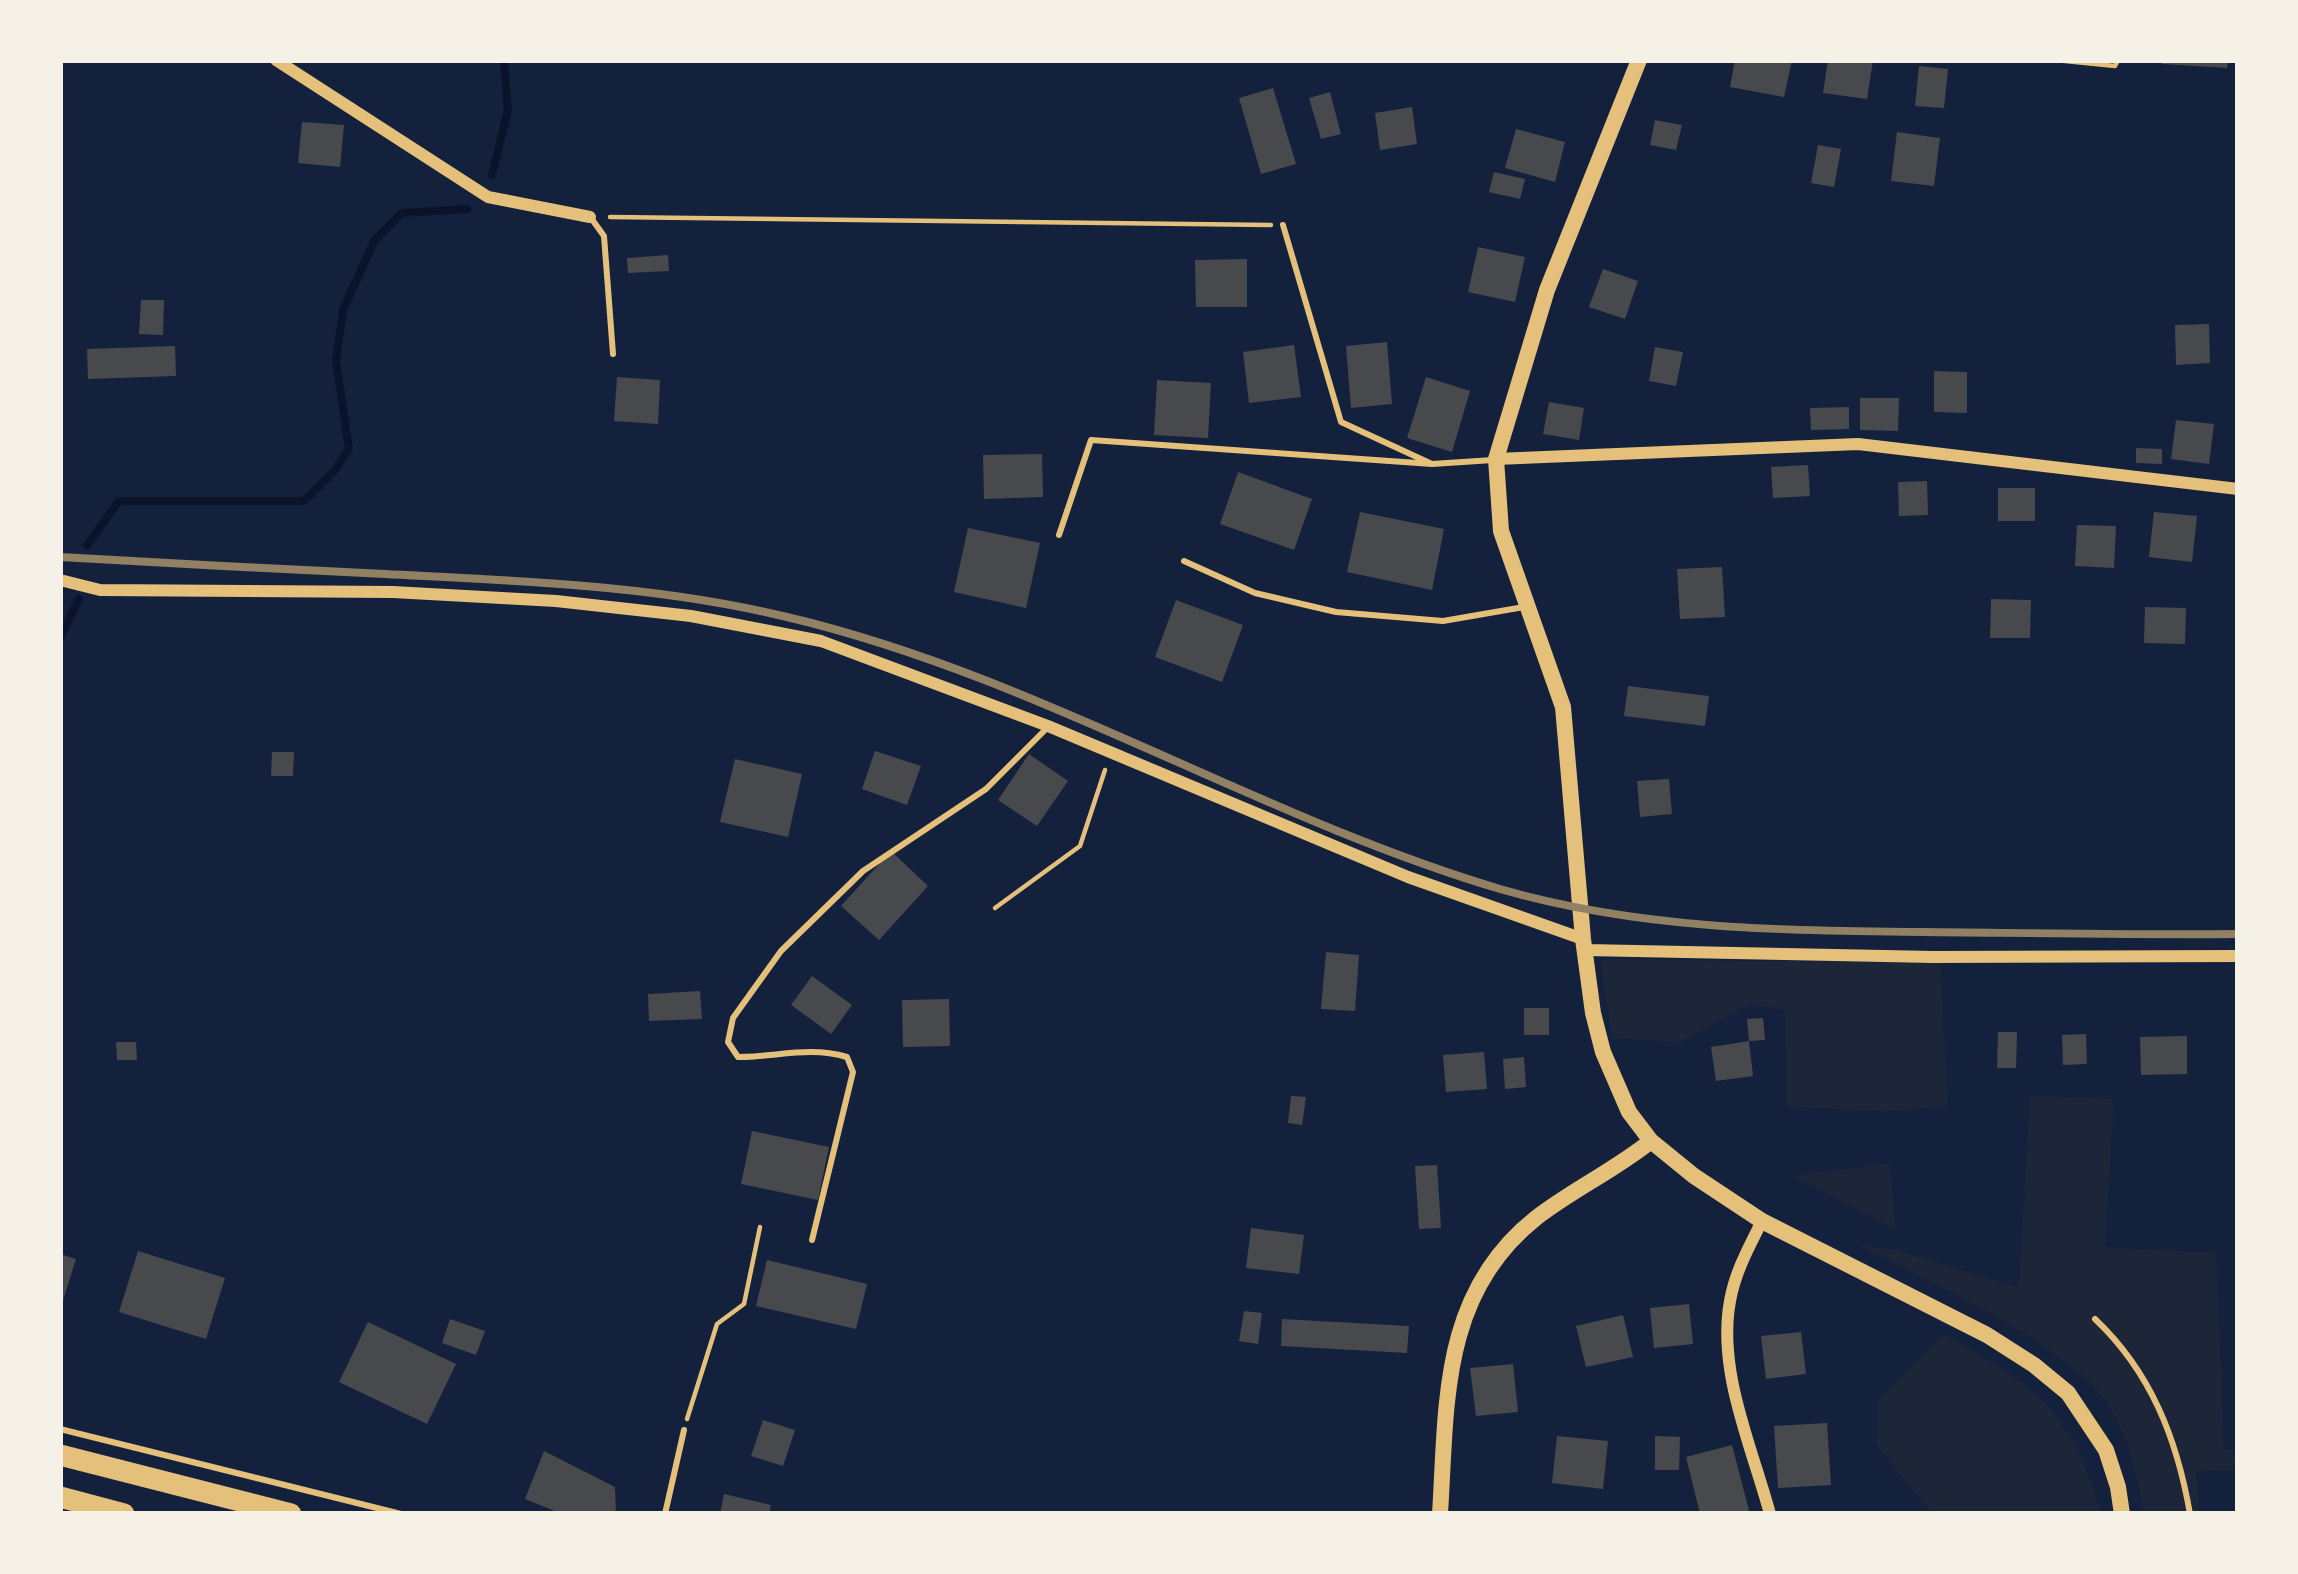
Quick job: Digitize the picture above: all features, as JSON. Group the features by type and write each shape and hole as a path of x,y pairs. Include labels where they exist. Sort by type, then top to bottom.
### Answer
{"main road":[{"path":"60,1454 291,1514"},
{"path":"60,1497 124,1514"}],"street":[{"path":"276,60 488,197 590,217"},
{"path":"1639,60 1546,290 1496,459 1502,531 1563,707 1584,945 1603,1052 1629,1112 1651,1142 1762,1221 1987,1335 2068,1393 2106,1450 2122,1514"},
{"path":"1496,459 1858,444 2238,489"},
{"path":"60,580 100,590 393,592 556,601 691,616 821,641 1048,726 1389,870 1584,945 1933,956 2238,956"},
{"path":"1440,1514 1451,1356 1466,1309 1485,1272 1537,1217 1651,1142"},
{"path":"1762,1221 1736,1276 1729,1305 1728,1348 1731,1378 1771,1514"}],"lane":[{"path":"590,217 604,236 614,354"},
{"path":"1283,225 1341,422 1432,464"},
{"path":"1059,535 1091,440 1432,464 1496,459"},
{"path":"1184,561 1255,592 1336,612 1443,621 1528,606"},
{"path":"812,1240 853,1072 848,1057 798,1050 738,1057 728,1042 733,1018 781,951 863,871 986,789 1048,726"},
{"path":"2095,1319 2125,1347 2161,1407 2183,1471 2191,1514"},
{"path":"60,1430 401,1514"},
{"path":"665,1514 684,1430"}],"path":[{"path":"2055,60 2115,66 2118,60"},
{"path":"590,217 1283,225"},
{"path":"994,908 1080,847 1110,754"},
{"path":"684,1430 717,1324 744,1304 760,1227"}],"shaded area":[{"path":"1605,959 1940,963 1948,1105 1887,1112 1787,1106 1785,1010 1749,1004 1679,1043 1612,1038 1601,963"},
{"path":"2030,1095 2114,1099 2105,1247 2216,1253 2224,1448 2238,1450 2238,1470 2196,1472 2200,1514 2144,1514 2120,1427 2086,1378 2026,1334 1858,1244 1896,1250 2019,1288"},
{"path":"1890,1163 1895,1229 1793,1176"},
{"path":"1944,1334 2003,1370 2046,1404 2077,1448 2101,1514 1932,1514 1877,1445 1878,1400"}],"building":[{"path":"1735,60 1792,60 1784,97 1730,87"},
{"path":"1828,60 1873,60 1867,99 1823,93"},
{"path":"2162,60 2228,60 2227,68 2162,64"},
{"path":"1919,66 1948,69 1944,108 1915,106"},
{"path":"1273,88 1296,164 1261,174 1239,98"},
{"path":"1330,92 1341,134 1321,139 1309,98"},
{"path":"1412,107 1417,144 1380,150 1375,113"},
{"path":"1655,120 1682,125 1676,150 1650,145"},
{"path":"302,122 344,125 340,167 298,163"},
{"path":"1516,129 1565,142 1555,182 1505,168"},
{"path":"1897,132 1940,138 1934,186 1891,181"},
{"path":"1818,145 1841,149 1834,187 1811,183"},
{"path":"1494,172 1525,179 1520,199 1489,192"},
{"path":"1478,247 1525,257 1515,302 1468,292"},
{"path":"668,255 669,271 628,273 627,258"},
{"path":"1247,259 1247,307 1196,307 1195,260"},
{"path":"1603,269 1638,281 1625,319 1589,307"},
{"path":"141,300 164,300 163,335 139,334"},
{"path":"2209,324 2210,363 2176,365 2175,325"},
{"path":"1387,342 1392,404 1351,408 1346,346"},
{"path":"1294,345 1301,397 1249,403 1243,352"},
{"path":"175,346 176,376 88,379 87,349"},
{"path":"1655,347 1683,352 1676,386 1649,381"},
{"path":"1934,371 1967,372 1967,413 1934,412"},
{"path":"617,377 660,380 658,424 614,421"},
{"path":"1426,377 1470,391 1452,452 1407,438"},
{"path":"1157,380 1211,383 1208,438 1154,435"},
{"path":"1860,398 1899,398 1898,431 1860,430"},
{"path":"1549,402 1584,408 1579,440 1543,434"},
{"path":"1849,407 1849,429 1811,430 1810,408"},
{"path":"2176,420 2214,424 2209,464 2171,459"},
{"path":"2136,448 2162,449 2162,464 2136,463"},
{"path":"1042,454 1043,497 984,499 983,455"},
{"path":"1808,465 1810,496 1773,498 1771,467"},
{"path":"1238,472 1312,499 1294,550 1220,524"},
{"path":"1927,481 1928,515 1899,516 1898,482"},
{"path":"1998,488 2035,488 2035,521 1998,521"},
{"path":"1360,512 1444,529 1432,590 1347,572"},
{"path":"2154,512 2197,516 2192,562 2149,557"},
{"path":"2077,525 2116,526 2114,568 2075,566"},
{"path":"968,528 1040,543 1026,608 954,592"},
{"path":"1722,567 1725,617 1680,619 1677,569"},
{"path":"1991,599 2031,600 2030,638 1990,638"},
{"path":"1176,600 1243,625 1222,682 1155,657"},
{"path":"2145,607 2186,608 2185,644 2144,643"},
{"path":"1628,686 1709,696 1705,726 1624,716"},
{"path":"875,751 921,766 907,805 862,789"},
{"path":"272,752 294,752 293,776 271,776"},
{"path":"1029,754 1068,781 1037,826 998,800"},
{"path":"735,759 802,774 788,837 720,822"},
{"path":"1669,779 1672,814 1640,817 1637,781"},
{"path":"891,851 928,886 879,940 841,906"},
{"path":"1326,952 1359,955 1355,1011 1321,1009"},
{"path":"812,976 852,1005 831,1034 791,1005"},
{"path":"700,991 702,1019 649,1021 648,994"},
{"path":"949,999 950,1046 903,1047 902,1000"},
{"path":"1524,1008 1549,1008 1549,1035 1524,1035"},
{"path":"1763,1018 1765,1040 1749,1041 1747,1019"},
{"path":"1998,1032 2017,1032 2016,1068 1997,1068"},
{"path":"2086,1034 2087,1064 2063,1065 2062,1035"},
{"path":"2187,1036 2187,1074 2141,1075 2140,1037"},
{"path":"1749,1041 1753,1076 1716,1081 1711,1047"},
{"path":"116,1042 136,1042 137,1060 117,1060"},
{"path":"1484,1052 1487,1089 1446,1092 1443,1055"},
{"path":"1524,1057 1526,1087 1505,1089 1503,1059"},
{"path":"1291,1096 1306,1097 1302,1125 1288,1123"},
{"path":"752,1131 829,1147 818,1200 741,1184"},
{"path":"1437,1165 1441,1228 1419,1229 1415,1166"},
{"path":"1251,1228 1304,1235 1299,1274 1246,1268"},
{"path":"138,1251 225,1278 206,1339 119,1312"},
{"path":"60,1254 76,1259 61,1307 60,1307"},
{"path":"767,1260 867,1284 856,1329 756,1306"},
{"path":"1689,1304 1693,1344 1654,1348 1650,1308"},
{"path":"1244,1311 1262,1313 1258,1344 1239,1341"},
{"path":"1623,1315 1633,1357 1586,1367 1576,1326"},
{"path":"450,1319 485,1331 476,1355 442,1343"},
{"path":"1282,1319 1409,1326 1407,1353 1281,1346"},
{"path":"368,1322 456,1364 427,1424 339,1382"},
{"path":"1801,1332 1806,1374 1766,1379 1761,1336"},
{"path":"1513,1364 1518,1412 1476,1416 1470,1368"},
{"path":"763,1420 795,1430 783,1466 751,1456"},
{"path":"1827,1423 1831,1485 1778,1488 1774,1426"},
{"path":"1557,1436 1608,1441 1603,1489 1552,1483"},
{"path":"1655,1436 1680,1437 1679,1470 1655,1470"},
{"path":"1732,1445 1750,1514 1700,1514 1686,1457"},
{"path":"544,1451 615,1487 616,1514 562,1514 525,1499"},
{"path":"724,1494 771,1505 769,1514 720,1514"}],"waterway":[{"path":"492,175 508,110 504,60"},
{"path":"87,545 119,501 304,501 349,449 336,361 343,310 374,241 402,213 467,209"},
{"path":"60,638 79,599"}],"railway":[{"path":"60,557 588,586 787,617 969,674 1409,859 1500,889 1604,912 1710,925 1816,930 2238,934"}]}
